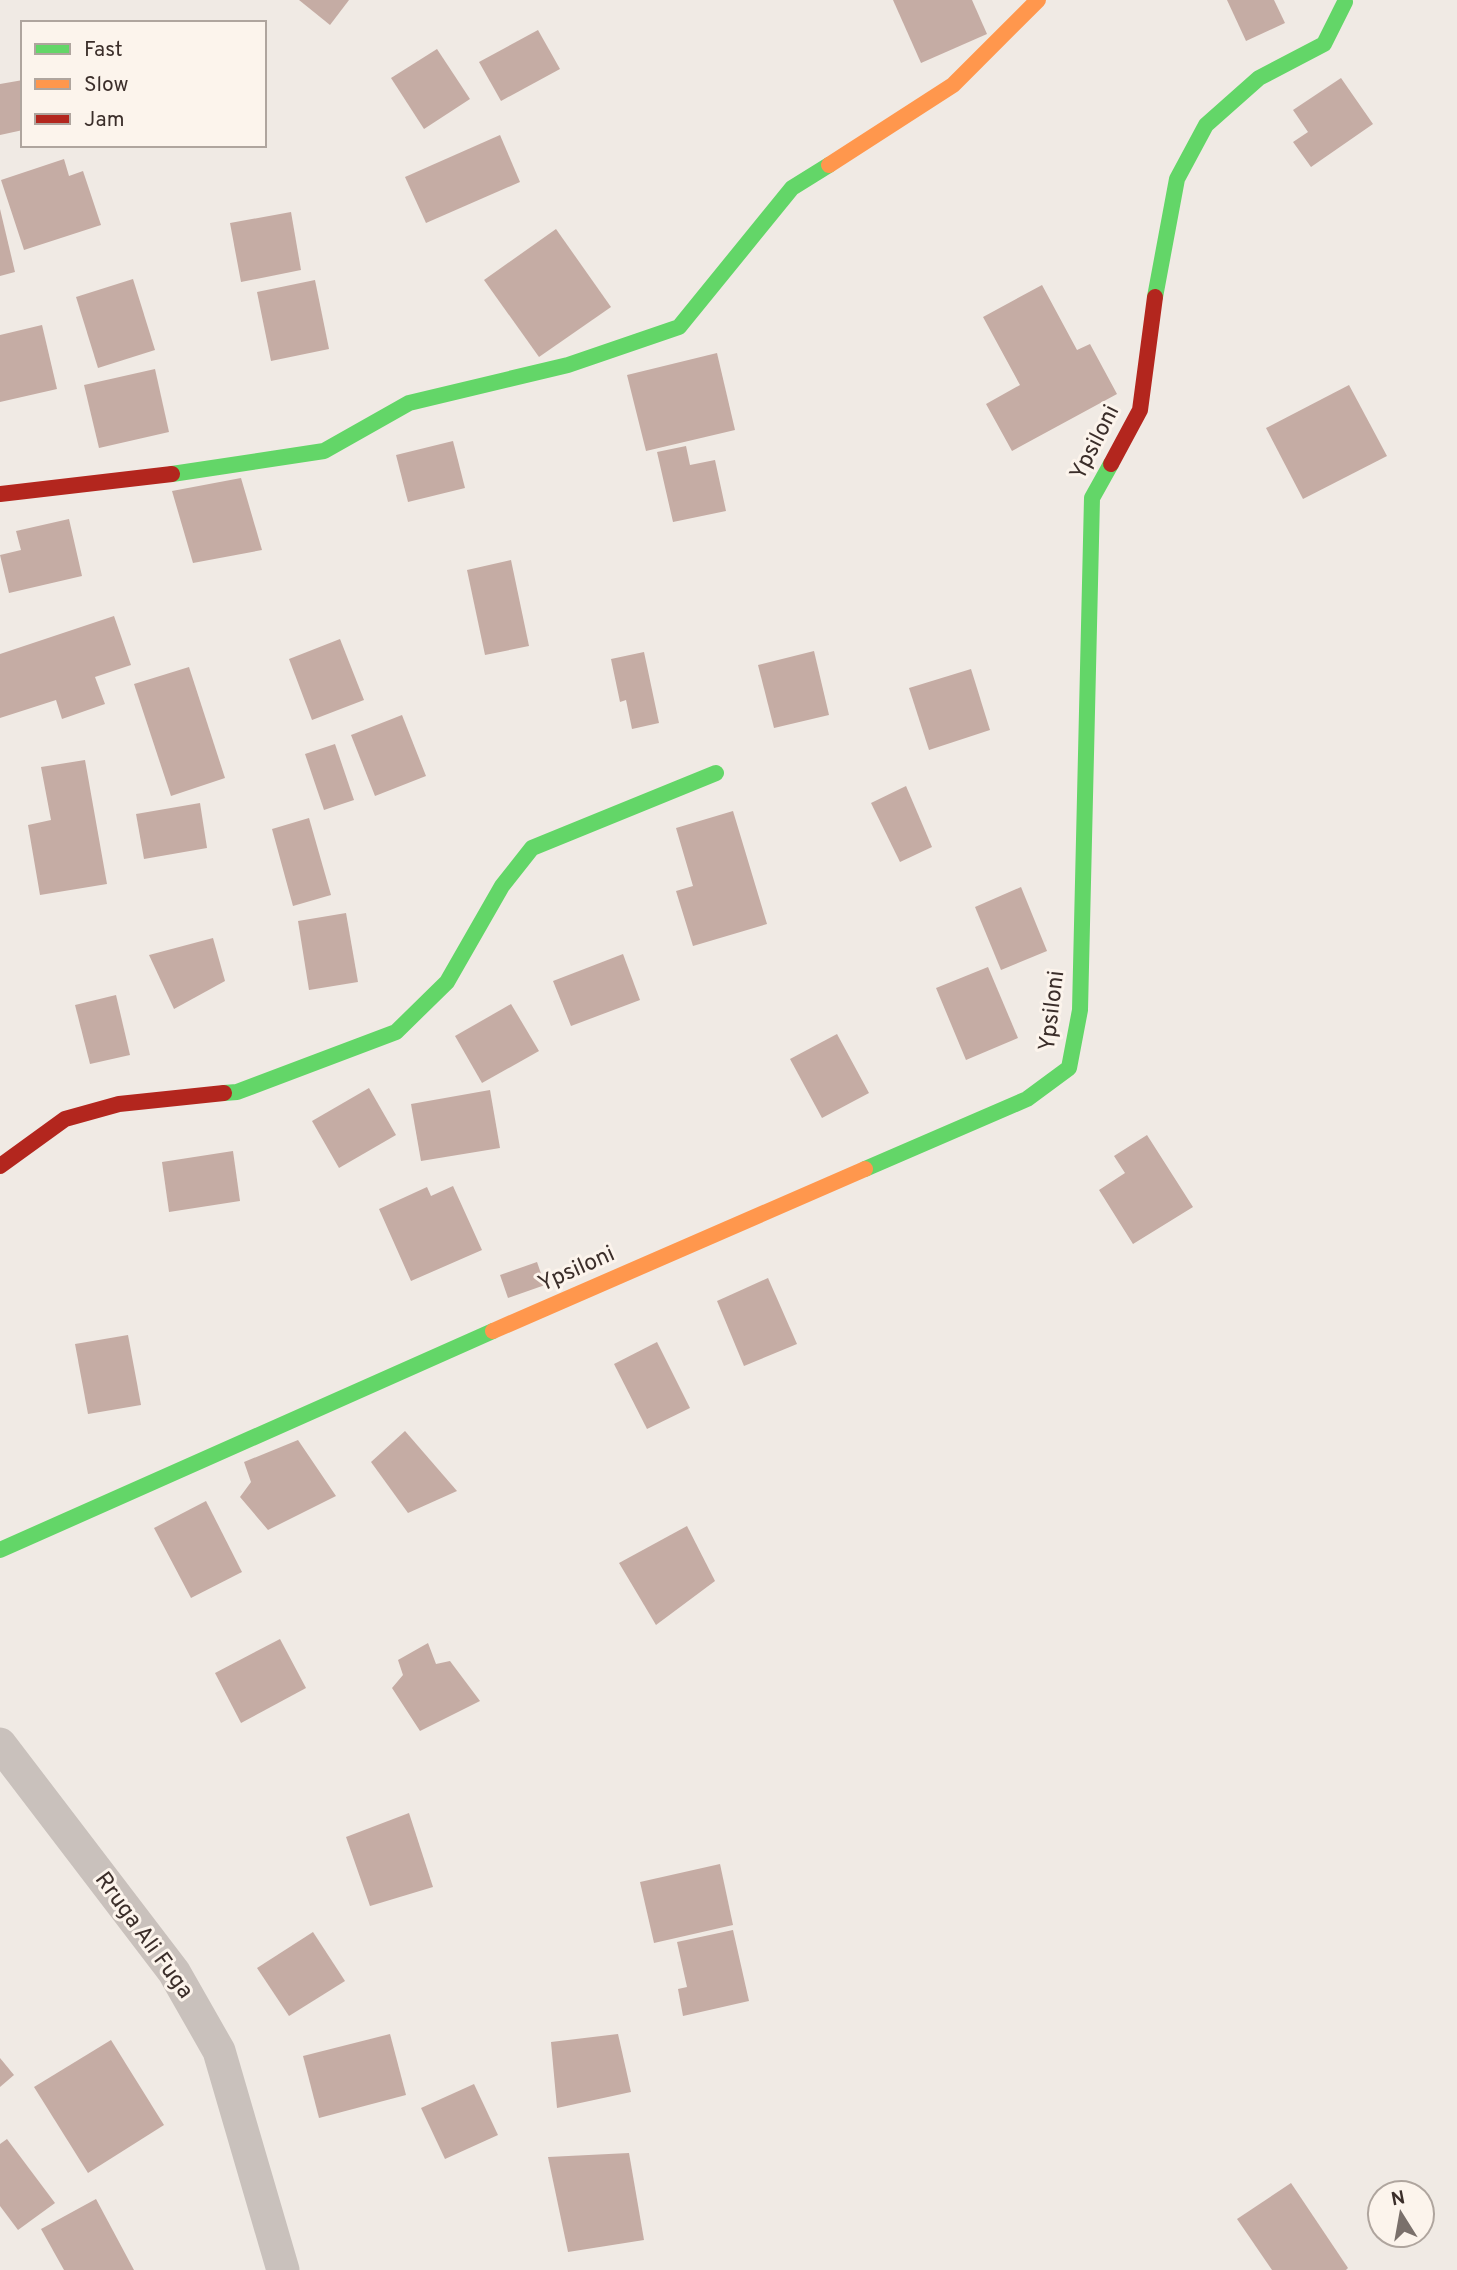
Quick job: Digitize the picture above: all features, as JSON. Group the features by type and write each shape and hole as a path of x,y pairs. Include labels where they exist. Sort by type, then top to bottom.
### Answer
{"street":[{"path":"0,494 201,471 324,451 410,403 568,365 679,327 792,188 953,85 1038,0"},
{"name":"Ypsiloni","path":"0,1550 348,1394 1027,1098 1069,1068 1080,1010 1092,498 1140,410 1156,289 1177,179 1206,125 1259,78 1324,44 1345,1"},
{"path":"0,1166 65,1119 119,1104 237,1092 396,1032 447,982 502,886 532,848 716,774"},
{"name":"Rruga Ali Fuga","path":"0,1744 174,1972 219,2051 283,2270"}],"building":[{"path":"299,0 349,0 330,25"},
{"path":"893,0 972,0 987,34 921,63"},
{"path":"1227,0 1274,0 1285,23 1246,41"},
{"path":"538,30 560,69 501,101 479,62"},
{"path":"437,49 470,99 424,129 391,78"},
{"path":"1341,78 1373,124 1311,167 1293,142 1308,132 1293,110"},
{"path":"21,80 21,130 0,135 0,84"},
{"path":"500,135 520,182 426,223 405,177"},
{"path":"64,159 69,176 83,171 101,225 24,250 1,180"},
{"path":"0,209 15,272 0,276"},
{"path":"291,212 301,270 241,282 230,223"},
{"path":"556,229 611,307 539,357 484,280"},
{"path":"133,279 155,350 98,368 76,297"},
{"path":"315,280 329,349 271,361 257,292"},
{"path":"1042,285 1077,350 1090,344 1117,394 1012,451 986,404 1020,385 983,317"},
{"path":"42,325 57,389 0,402 0,335"},
{"path":"717,353 735,430 646,451 627,375"},
{"path":"155,369 169,432 99,448 84,385"},
{"path":"1349,385 1387,456 1303,499 1266,428"},
{"path":"453,441 465,488 408,502 396,455"},
{"path":"686,446 690,465 715,460 726,511 673,522 657,452"},
{"path":"241,478 262,550 193,563 172,491"},
{"path":"69,519 82,576 9,593 0,555 21,550 16,531"},
{"path":"511,560 529,646 485,655 467,570"},
{"path":"114,616 131,665 95,677 105,704 62,719 56,700 0,718 0,654"},
{"path":"340,639 364,700 312,720 289,659"},
{"path":"814,651 829,715 774,728 758,665"},
{"path":"644,652 659,723 632,729 626,700 620,702 611,659"},
{"path":"189,667 225,778 171,796 134,684"},
{"path":"971,669 990,730 929,750 909,688"},
{"path":"402,715 426,776 375,796 351,735"},
{"path":"335,744 354,800 324,810 305,754"},
{"path":"85,760 107,884 40,895 28,825 51,820 41,767"},
{"path":"906,786 932,847 900,862 871,803"},
{"path":"200,803 207,848 144,859 136,814"},
{"path":"733,811 767,924 693,946 676,891 693,886 676,828"},
{"path":"309,818 331,895 293,906 272,829"},
{"path":"1021,887 1047,951 1001,970 975,907"},
{"path":"346,913 358,982 309,990 298,921"},
{"path":"213,938 225,981 174,1009 149,955"},
{"path":"623,954 640,1000 571,1026 553,981"},
{"path":"988,967 1018,1038 966,1060 936,988"},
{"path":"116,995 130,1055 90,1064 75,1005"},
{"path":"511,1004 539,1051 482,1083 455,1036"},
{"path":"837,1034 869,1093 822,1118 790,1059"},
{"path":"369,1088 396,1135 339,1168 312,1121"},
{"path":"490,1090 500,1148 421,1161 411,1104"},
{"path":"1147,1135 1193,1207 1133,1244 1099,1190 1125,1173 1114,1156"},
{"path":"233,1151 240,1201 169,1212 162,1162"},
{"path":"453,1186 482,1250 411,1281 379,1209 427,1187 431,1196"},
{"path":"537,1262 545,1285 508,1298 500,1275"},
{"path":"768,1278 797,1344 744,1366 717,1301"},
{"path":"128,1335 141,1405 88,1414 75,1344"},
{"path":"657,1342 690,1408 647,1429 614,1364"},
{"path":"405,1431 457,1491 408,1513 371,1462"},
{"path":"298,1440 336,1496 268,1530 240,1497 251,1482 244,1462"},
{"path":"206,1501 242,1572 191,1598 154,1528"},
{"path":"687,1526 715,1581 656,1625 619,1563"},
{"path":"280,1639 306,1688 241,1723 215,1673"},
{"path":"428,1643 436,1664 450,1661 480,1701 420,1731 392,1688 403,1675 398,1660"},
{"path":"409,1813 433,1887 370,1906 346,1837"},
{"path":"720,1864 733,1925 654,1943 640,1882"},
{"path":"733,1930 749,2001 683,2016 678,1989 687,1987 677,1942"},
{"path":"313,1932 345,1981 289,2016 257,1968"},
{"path":"390,2034 406,2095 319,2118 303,2056"},
{"path":"618,2034 631,2092 557,2108 551,2042"},
{"path":"111,2040 164,2125 88,2173 34,2087"},
{"path":"0,2058 14,2075 0,2087"},
{"path":"474,2084 498,2135 445,2159 421,2108"},
{"path":"7,2139 55,2203 18,2230 0,2206 0,2144"},
{"path":"629,2153 644,2240 568,2252 548,2157"},
{"path":"1291,2183 1348,2268 1346,2270 1272,2270 1237,2219"},
{"path":"96,2199 134,2270 64,2270 41,2229"}],"traffic: fast":[{"path":"1155,297 1177,179 1206,125 1259,78 1324,44 1345,2"},
{"path":"172,474 324,451 409,403 568,365 679,327 792,188 829,165"},
{"path":"865,1169 1027,1099 1069,1068 1080,1010 1092,498 1111,464"},
{"path":"224,1093 237,1092 396,1032 447,982 502,886 532,848 716,773"},
{"path":"0,1550 493,1331"}],"traffic: slow":[{"path":"829,165 953,85 1038,0"},
{"path":"493,1331 865,1169"}],"traffic: jam":[{"path":"1111,464 1140,410 1155,297"},
{"path":"0,494 172,474"},
{"path":"0,1166 65,1119 119,1104 224,1093"}]}
